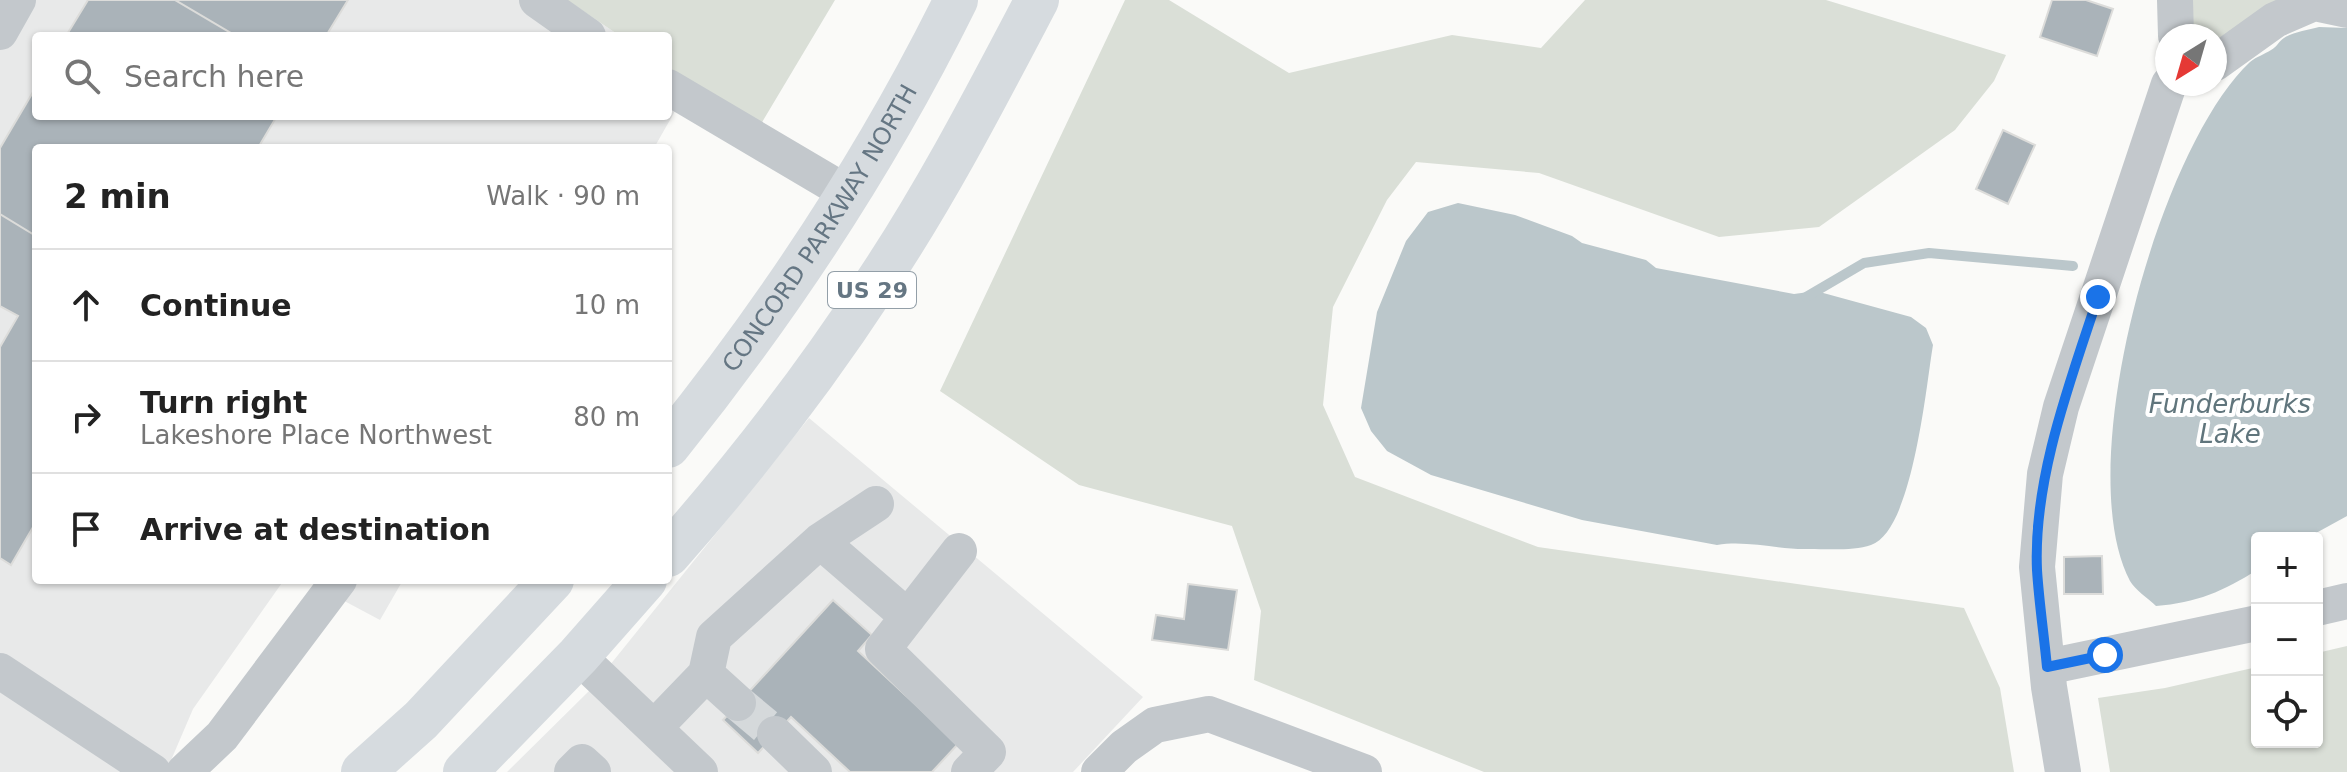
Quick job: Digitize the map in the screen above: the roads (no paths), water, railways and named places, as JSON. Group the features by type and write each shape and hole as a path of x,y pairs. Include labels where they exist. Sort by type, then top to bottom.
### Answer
{"highway":[{"name":"CONCORD PARKWAY NORTH","path":"672,441 743,352 849,194 930,53 956,0"},
{"name":"US 29","path":"672,550 785,412 876,285 958,150 1037,0"},
{"path":"465,772 548,688 641,584"},
{"path":"363,772 421,720 540,594 578,656"},
{"path":"497,640 548,688"}],"street":[{"path":"0,32 18,0"},
{"path":"537,0 582,32"},
{"path":"2175,0 2176,24"},
{"path":"2227,54 2275,20 2314,3 2347,10"},
{"path":"672,89 849,194"},
{"path":"2063,772 2048,677 2037,567 2045,474 2061,407 2171,96"},
{"path":"654,728 706,674 714,637 820,541 876,504"},
{"path":"820,541 908,617"},
{"path":"959,551 883,649 988,752 969,772"},
{"path":"184,772 222,736 336,584"},
{"path":"2323,607 2347,601"},
{"path":"2048,677 2251,625"},
{"path":"578,656 700,772"},
{"path":"0,671 153,772"},
{"path":"706,674 738,703"},
{"path":"1099,772 1124,747 1155,725 1209,714 1364,772"},
{"path":"775,734 814,772"},
{"path":"572,772 582,762 593,772"}],"water":[{"name":"Funderburks Lake","path":"2319,27 2347,28 2347,516 2318,532 2251,532 2251,574 2209,595 2156,606 2130,581 2114,529 2111,464 2118,389 2133,311 2156,234 2184,163 2216,104 2222,96 2227,96 2227,90 2252,60 2296,33"},
{"path":"1458,203 1515,215 1572,236 1582,243 1646,260 1656,268 1794,294 1816,291 1911,317 1926,328 1933,345 1915,455 1897,514 1885,534 1871,545 1849,549 1717,545 1582,520 1431,475 1387,451 1371,431 1361,408 1377,312 1406,241 1428,212"}],"waterway":[{"path":"1806,297 1864,263 1929,253 2073,266"}],"tunnel":[{"path":"738,703 775,734"}]}
